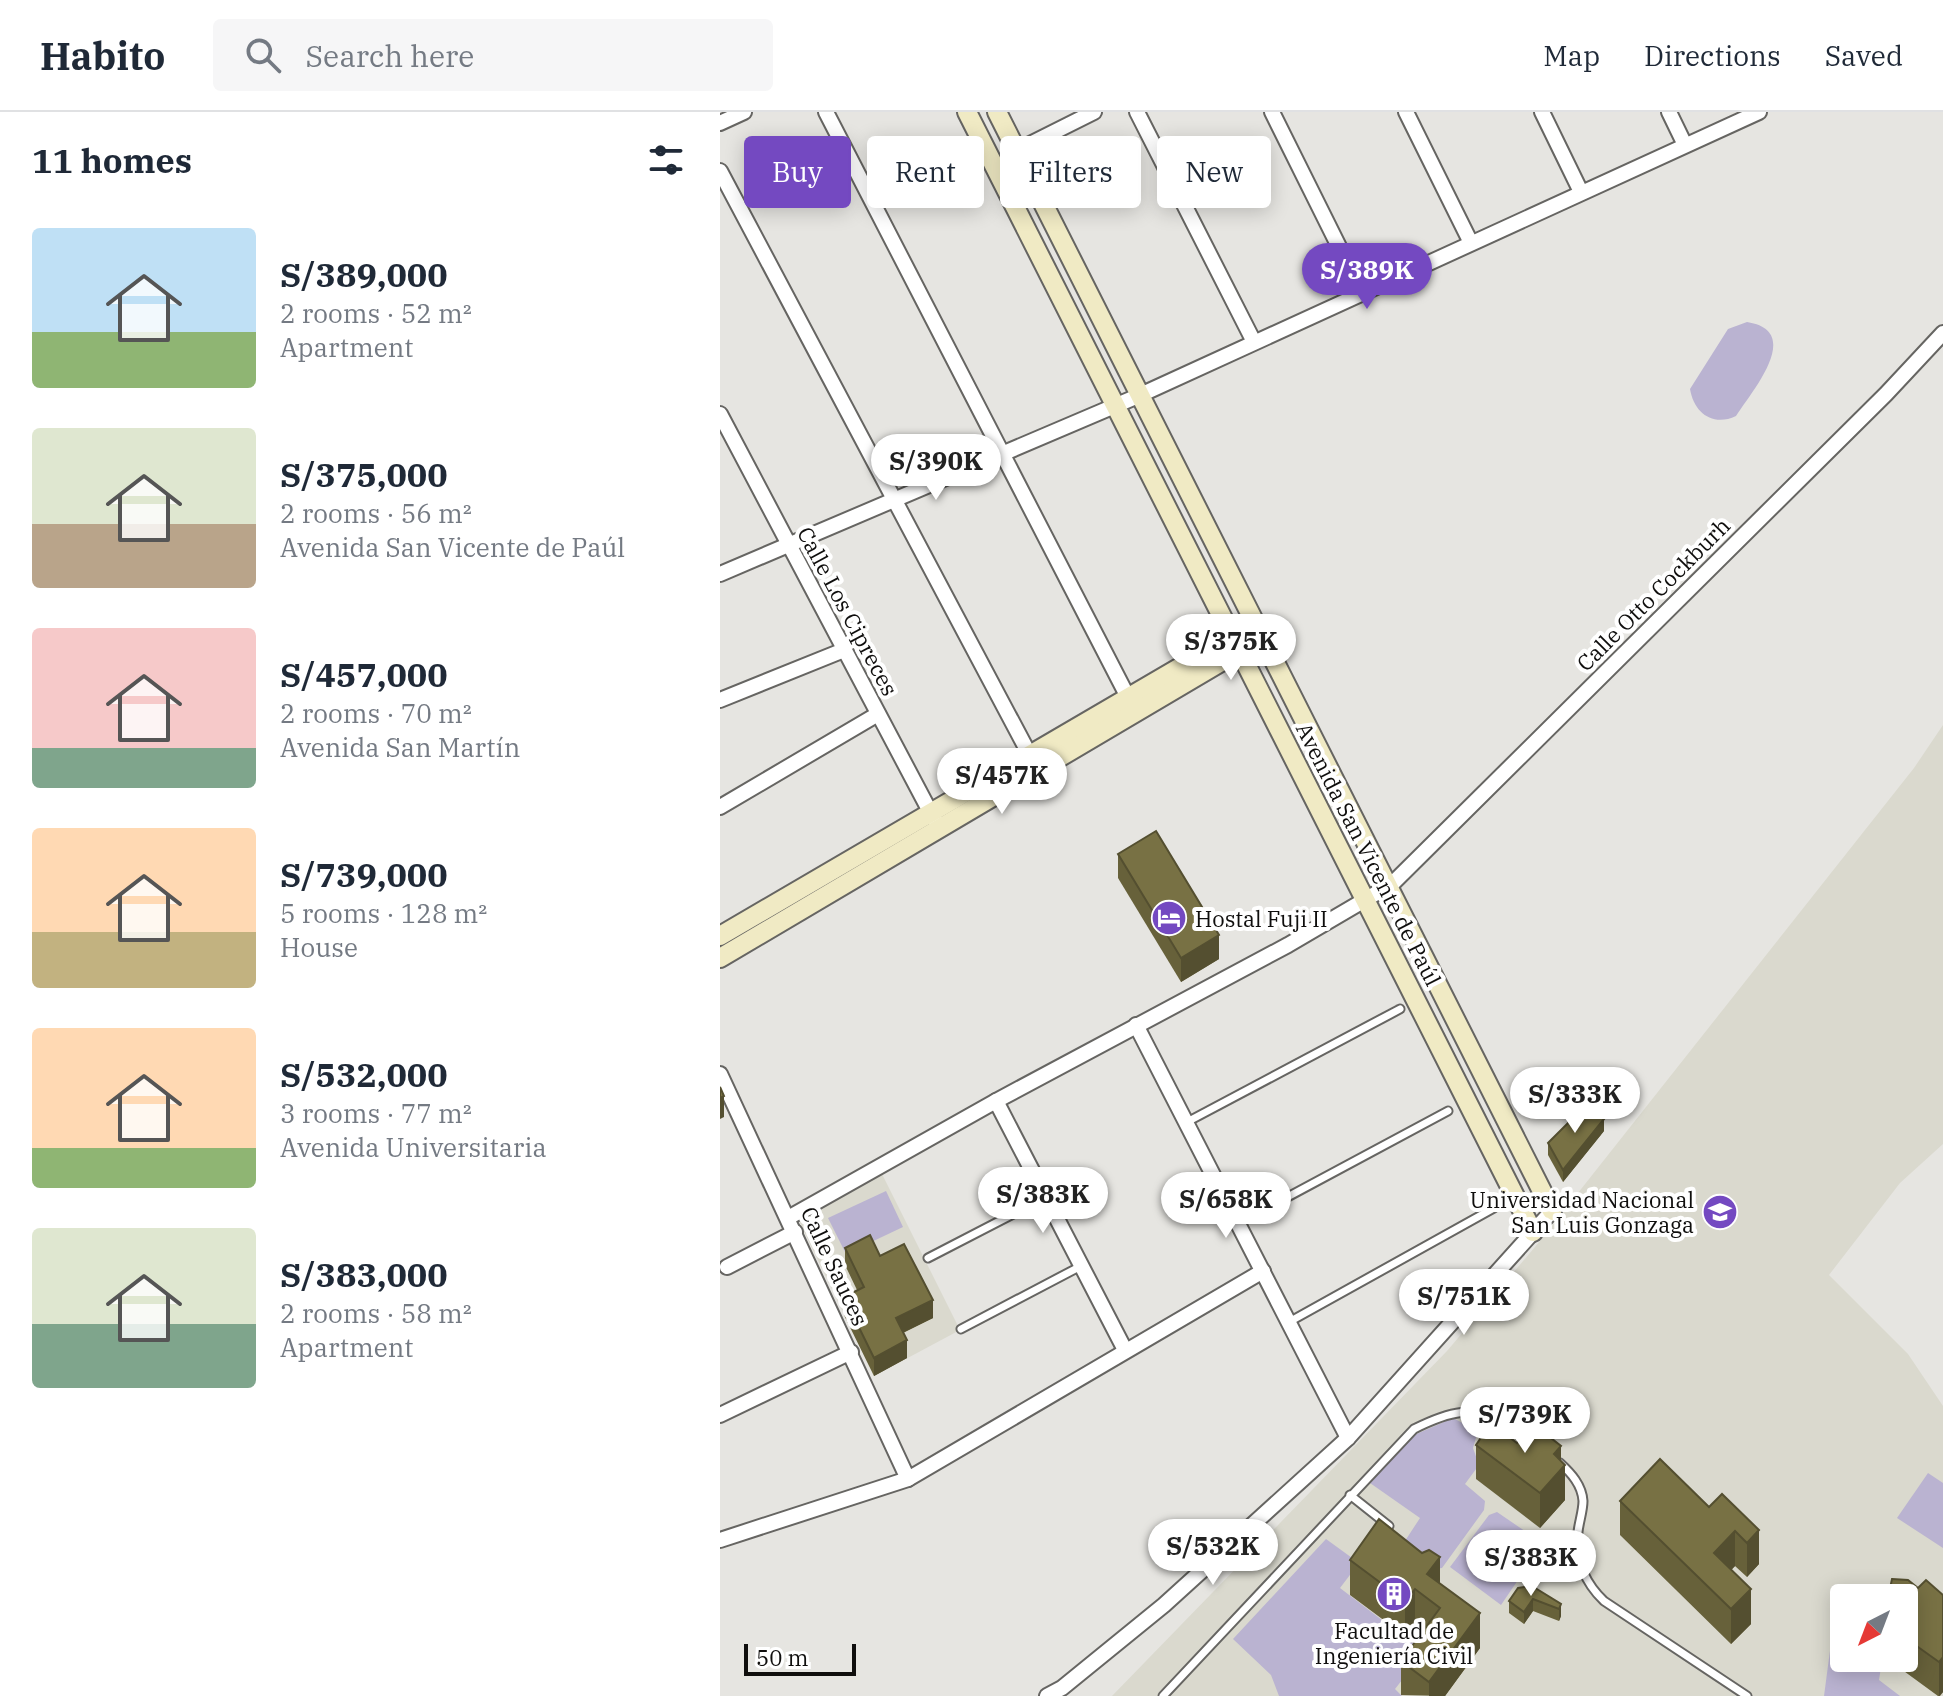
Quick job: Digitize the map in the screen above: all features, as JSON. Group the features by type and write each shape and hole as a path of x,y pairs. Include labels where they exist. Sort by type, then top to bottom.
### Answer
{"street":[{"path":"720,123 744,112"},
{"path":"826,112 1132,705"},
{"name":"Avenida San Vicente de Paúl","path":"967,112 1533,1232"},
{"name":"Avenida San Vicente de Paúl","path":"997,112 1009,136"},
{"path":"1046,136 1094,112"},
{"path":"1137,112 1254,342"},
{"path":"1272,112 1362,293"},
{"path":"1406,112 1471,243"},
{"path":"1542,112 1581,192"},
{"path":"1669,112 1685,145"},
{"path":"720,574 1138,396 1759,112"},
{"path":"720,171 1034,762"},
{"name":"Avenida San Vicente de Paúl","path":"1045,208 1552,1211"},
{"name":"Calle Otto Cockburh","path":"788,1218 996,1101 1288,945 1392,884 1886,394 1943,333"},
{"name":"Calle Los Cipreces","path":"720,414 934,820"},
{"path":"720,936 934,820 1258,630"},
{"path":"720,700 844,650"},
{"path":"720,807 878,714"},
{"path":"720,958 934,820"},
{"path":"1136,1025 1348,1438"},
{"name":"Calle Sauces","path":"720,1074 908,1479"},
{"path":"996,1101 1125,1350"},
{"path":"1047,1696 1062,1688 1164,1605 1348,1438 1552,1211"},
{"path":"722,1263 795,1232"},
{"path":"720,1540 908,1479 1263,1271"},
{"path":"720,1415 851,1352"}],"lane":[{"path":"1187,1122 1400,1009"},
{"path":"1239,1223 1448,1111"},
{"path":"928,1258 1046,1197"},
{"path":"1289,1322 1494,1208"},
{"path":"961,1329 1081,1266"},
{"path":"1163,1696 1414,1429 1457,1412 1472,1411 1495,1416 1527,1432 1538,1442"},
{"path":"1549,1453 1571,1473 1579,1486 1583,1501 1577,1535 1578,1554 1593,1591 1747,1696"},
{"path":"1350,1495 1389,1526"}],"shaded area":[{"path":"1747,322 1764,328 1772,337 1769,363 1736,416 1712,419 1700,411 1690,389 1728,329"},
{"name":"Universidad Nacional San Luis Gonzaga","path":"1943,725 1943,1144 1900,1183 1829,1275 1908,1354 1943,1406 1943,1696 1112,1696 1447,1351 1540,1241 1914,768"},
{"path":"882,1174 960,1330 874,1376 798,1219"},
{"path":"886,1191 903,1227 846,1254 828,1218"},
{"path":"1453,1418 1478,1431 1473,1448 1479,1465 1465,1484 1485,1501 1484,1510 1442,1568 1434,1569 1403,1544 1420,1518 1370,1483 1412,1436"},
{"path":"1928,1473 1943,1483 1943,1548 1897,1518"},
{"path":"1497,1512 1535,1538 1539,1549 1501,1605 1450,1567 1489,1515"},
{"path":"1326,1539 1359,1563 1340,1588 1412,1643 1424,1629 1435,1638 1395,1689 1402,1696 1279,1696 1271,1675 1233,1639"},
{"path":"1830,1651 1830,1672 1880,1672 1879,1680 1900,1696 1824,1696"}],"building":[{"path":"1156,831 1219,935 1181,958 1118,854"},
{"path":"1587,1104 1604,1119 1563,1170 1548,1143"},
{"path":"870,1235 880,1256 904,1244 933,1300 896,1318 907,1340 874,1358 844,1297 864,1287 845,1248"},
{"path":"1491,1423 1517,1443 1533,1424 1561,1446 1554,1454 1565,1465 1540,1493 1476,1445"},
{"path":"1660,1459 1709,1507 1722,1494 1759,1530 1747,1543 1735,1531 1714,1553 1751,1589 1731,1609 1620,1501"},
{"path":"1379,1519 1422,1553 1429,1550 1440,1557 1427,1574 1480,1613 1429,1682 1401,1661 1440,1608 1415,1589 1405,1601 1350,1560"},
{"path":"1892,1579 1908,1580 1913,1584 1891,1584"},
{"path":"1926,1580 1943,1595 1943,1657 1939,1662 1918,1647 1918,1588"},
{"path":"1532,1586 1561,1604 1559,1609 1533,1599 1524,1612 1509,1601 1518,1588"}],"place":[{"name":"Hostal Fuji II","path":"1169,918"},
{"name":"Universidad Nacional San Luis Gonzaga","path":"1720,1212"},
{"name":"Facultad de Ingeniería Civil","path":"1394,1594"}]}
